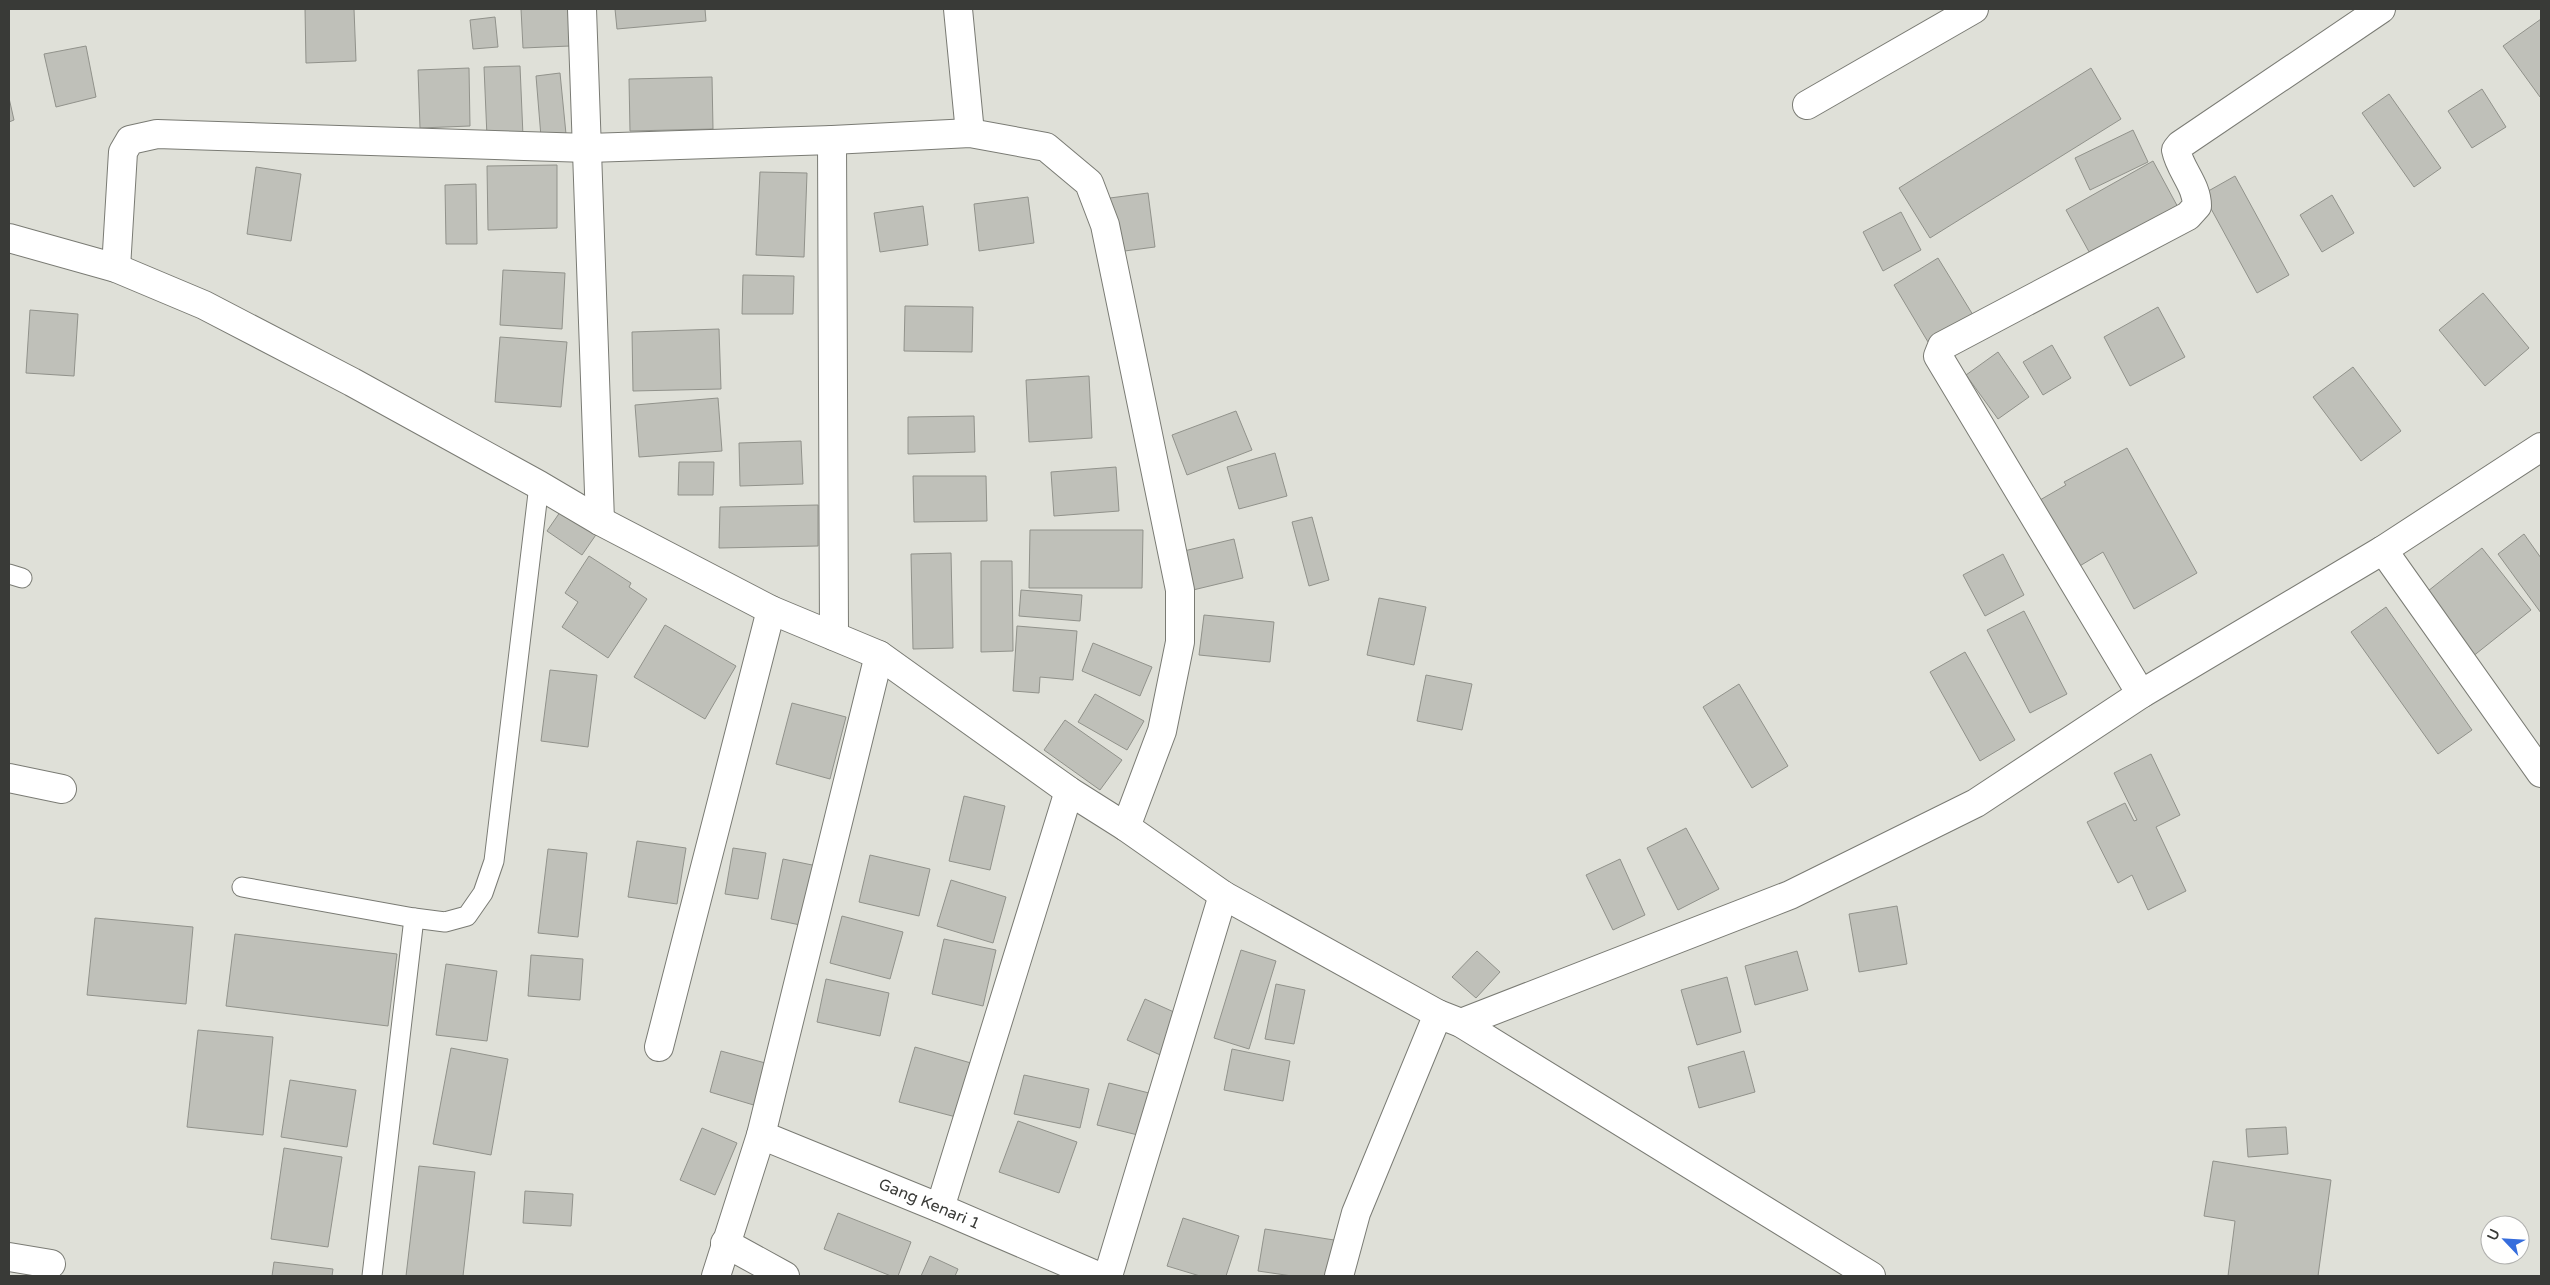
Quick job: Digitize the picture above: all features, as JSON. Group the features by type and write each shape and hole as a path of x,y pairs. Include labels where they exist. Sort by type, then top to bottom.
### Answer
{"street":[{"path":"582,9 600,521"},
{"path":"958,9 970,133"},
{"path":"1807,105 1974,9"},
{"path":"2141,694 1938,356 1939,351 1942,346 2188,216 2197,206 2197,194 2178,158 2176,150 2180,144 2381,9"},
{"path":"116,268 124,152 130,140 142,135 588,148 832,140 970,133 1046,146 1089,183 1105,226 1180,590 1180,642 1162,731 1126,826"},
{"path":"832,140 834,636"},
{"path":"9,238 116,268 204,305 352,382 539,485 600,521 771,610 879,655 1069,791 1126,826 1223,895 1450,1018 1871,1276"},
{"path":"1339,1276 1356,1213 1450,1018 1790,895 1976,803 2141,694 2383,550 2541,447"},
{"path":"2383,550 2541,773"},
{"path":"659,1046 771,610"},
{"path":"716,1276 761,1135 879,655"},
{"path":"9,778 62,789"},
{"path":"940,1208 1069,791"},
{"path":"1108,1276 1223,895"},
{"name":"Gang Kenari 1","path":"761,1135 940,1208 1098,1276"},
{"path":"725,1243 785,1276"},
{"path":"9,1257 51,1264"}],"lane":[{"path":"242,887 445,922 467,916 483,893 494,860 539,485"},
{"path":"372,1276 414,918"}],"building":[{"path":"305,9 354,9 356,61 306,63"},
{"path":"521,9 568,9 570,46 523,48"},
{"path":"615,9 705,9 706,21 617,29"},
{"path":"495,17 498,47 473,49 470,20"},
{"path":"2541,19 2541,96 2540,97 2503,46"},
{"path":"86,46 96,97 56,107 44,54"},
{"path":"520,66 523,136 487,137 484,67"},
{"path":"469,68 470,126 420,128 418,70"},
{"path":"2091,68 2121,119 1930,238 1899,188"},
{"path":"560,73 566,134 541,137 536,76"},
{"path":"712,77 713,129 630,131 629,79"},
{"path":"2482,89 2506,127 2472,148 2448,111"},
{"path":"2389,94 2441,168 2414,187 2362,113"},
{"path":"9,98 14,120 9,122"},
{"path":"2133,130 2148,162 2090,190 2075,158"},
{"path":"2153,161 2180,211 2093,259 2066,210"},
{"path":"557,165 557,228 488,230 487,166"},
{"path":"256,167 301,174 291,241 247,234"},
{"path":"760,172 807,173 804,257 756,255"},
{"path":"2235,176 2289,275 2257,293 2203,194"},
{"path":"476,184 477,244 446,244 445,185"},
{"path":"1148,193 1155,247 1117,252 1110,198"},
{"path":"2332,195 2354,233 2322,252 2300,215"},
{"path":"1028,197 1034,243 979,251 974,204"},
{"path":"923,206 928,245 880,252 874,213"},
{"path":"1901,212 1921,250 1883,271 1863,232"},
{"path":"1938,258 1973,315 1928,342 1894,285"},
{"path":"503,270 565,273 562,329 500,325"},
{"path":"743,275 794,276 793,314 742,314"},
{"path":"2483,293 2529,348 2485,386 2439,330"},
{"path":"905,306 973,307 972,352 904,351"},
{"path":"2158,307 2185,357 2130,386 2104,337"},
{"path":"30,310 78,314 74,376 26,373"},
{"path":"719,329 721,389 633,391 632,332"},
{"path":"500,337 567,342 561,407 495,402"},
{"path":"2052,345 2071,378 2043,395 2023,362"},
{"path":"1998,352 2029,397 1998,419 1966,375"},
{"path":"2353,367 2401,431 2361,461 2313,397"},
{"path":"1089,376 1092,438 1029,442 1026,380"},
{"path":"718,398 722,451 639,457 635,405"},
{"path":"1236,411 1252,450 1187,475 1172,435"},
{"path":"974,416 975,452 908,454 908,417"},
{"path":"801,441 803,484 740,486 739,443"},
{"path":"2127,448 2197,573 2134,609 2103,552 2078,567 2040,500 2066,485 2064,482"},
{"path":"1275,453 1287,496 1239,509 1227,467"},
{"path":"679,462 714,462 713,495 678,495"},
{"path":"1116,467 1119,511 1054,516 1051,472"},
{"path":"913,476 986,476 987,521 914,522"},
{"path":"567,502 602,526 582,555 547,531"},
{"path":"818,505 818,546 719,548 720,507"},
{"path":"1312,517 1329,580 1309,586 1292,522"},
{"path":"1030,530 1143,530 1142,588 1029,588"},
{"path":"2524,534 2541,558 2541,613 2498,554"},
{"path":"1234,539 1243,578 1193,590 1184,551"},
{"path":"2482,548 2531,610 2472,657 2423,595"},
{"path":"951,553 953,648 913,649 911,554"},
{"path":"2003,554 2024,595 1985,616 1963,575"},
{"path":"589,556 631,583 629,587 647,599 608,658 562,627 578,602 565,593"},
{"path":"981,561 1012,561 1013,651 981,652"},
{"path":"1021,590 1082,595 1080,621 1019,616"},
{"path":"1379,598 1426,607 1414,665 1367,655"},
{"path":"2386,607 2472,730 2438,754 2351,632"},
{"path":"2024,611 2067,694 2030,713 1987,630"},
{"path":"1204,615 1274,622 1270,662 1199,655"},
{"path":"665,625 736,666 705,719 634,677"},
{"path":"1017,626 1077,631 1073,680 1040,677 1039,693 1013,691"},
{"path":"1093,643 1152,667 1140,696 1082,671"},
{"path":"1965,652 2015,740 1980,761 1930,672"},
{"path":"550,670 597,675 588,747 541,741"},
{"path":"1426,675 1472,684 1462,730 1417,721"},
{"path":"1739,684 1788,766 1752,788 1703,707"},
{"path":"1095,694 1144,721 1127,750 1078,722"},
{"path":"792,703 846,717 830,779 776,764"},
{"path":"1065,720 1122,760 1100,790 1044,750"},
{"path":"2151,754 2180,815 2156,827 2186,891 2148,910 2132,875 2118,883 2087,822 2125,803 2134,821 2137,820 2114,773"},
{"path":"964,796 1005,806 990,870 949,861"},
{"path":"1686,828 1719,889 1678,910 1647,848"},
{"path":"637,841 686,848 677,904 628,897"},
{"path":"733,848 766,853 758,899 725,894"},
{"path":"548,849 587,853 578,937 538,933"},
{"path":"870,855 930,869 919,916 859,902"},
{"path":"783,859 822,867 810,927 771,919"},
{"path":"1620,859 1645,915 1613,930 1586,875"},
{"path":"951,880 1006,897 993,943 937,926"},
{"path":"1897,906 1907,964 1859,972 1849,914"},
{"path":"842,916 903,932 890,979 830,963"},
{"path":"95,918 193,927 186,1004 87,995"},
{"path":"235,934 397,954 388,1026 226,1006"},
{"path":"944,939 996,950 983,1006 932,994"},
{"path":"1241,950 1276,961 1249,1049 1214,1038"},
{"path":"1477,951 1500,972 1476,998 1452,977"},
{"path":"1797,951 1808,990 1755,1005 1745,966"},
{"path":"531,955 583,959 580,1000 528,996"},
{"path":"446,964 497,971 487,1041 436,1035"},
{"path":"1727,977 1741,1032 1697,1045 1681,990"},
{"path":"826,979 889,993 880,1036 817,1022"},
{"path":"1276,984 1305,990 1294,1044 1265,1039"},
{"path":"1145,999 1185,1017 1167,1058 1127,1040"},
{"path":"198,1030 273,1037 263,1135 187,1127"},
{"path":"915,1047 971,1063 956,1117 899,1102"},
{"path":"451,1048 508,1059 491,1155 433,1144"},
{"path":"1232,1049 1290,1061 1283,1101 1224,1090"},
{"path":"721,1051 769,1064 757,1106 710,1092"},
{"path":"1744,1051 1755,1092 1699,1108 1688,1067"},
{"path":"1024,1075 1089,1089 1080,1128 1014,1114"},
{"path":"290,1080 356,1090 347,1147 281,1137"},
{"path":"1109,1083 1157,1095 1146,1137 1097,1125"},
{"path":"1018,1121 1077,1142 1059,1193 999,1172"},
{"path":"2286,1127 2288,1154 2248,1157 2246,1129"},
{"path":"702,1128 737,1143 715,1195 680,1180"},
{"path":"284,1148 342,1157 328,1247 271,1239"},
{"path":"2213,1161 2331,1180 2318,1276 2228,1276 2235,1221 2204,1216"},
{"path":"419,1166 475,1172 463,1276 406,1276"},
{"path":"525,1191 573,1194 571,1226 523,1223"},
{"path":"838,1213 911,1242 898,1276 891,1276 824,1249"},
{"path":"1183,1218 1239,1236 1226,1276 1200,1276 1167,1266"},
{"path":"1265,1229 1334,1240 1328,1276 1292,1276 1258,1271"},
{"path":"930,1256 958,1269 955,1276 921,1276"},
{"path":"274,1262 333,1269 332,1276 272,1276"}]}
